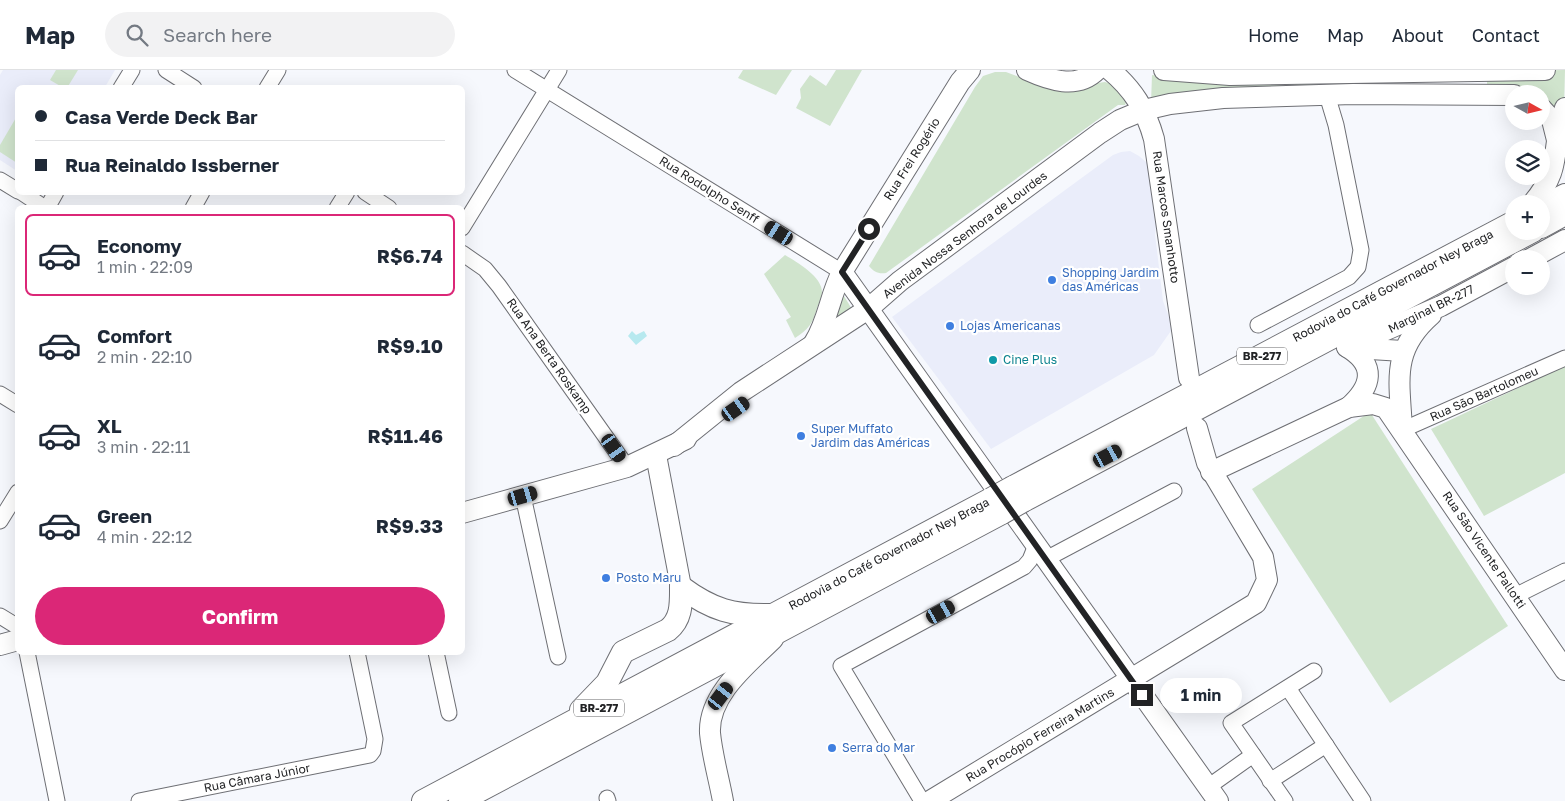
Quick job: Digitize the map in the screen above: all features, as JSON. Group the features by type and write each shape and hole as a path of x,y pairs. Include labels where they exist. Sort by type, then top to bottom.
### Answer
{"highway":[{"path":"1550,202 1565,195"},
{"path":"1550,222 1565,214"},
{"name":"Rodovia do Café Governador Ney Braga","path":"460,801 778,623 1007,501 1505,226"},
{"name":"Rodovia do Café Governador Ney Braga","path":"1007,501 1228,393 1516,240"},
{"path":"1228,393 1347,348"},
{"path":"681,587 703,602 724,612 778,623"},
{"path":"565,726 607,683 623,652 668,630 675,624 680,611 681,587"},
{"name":"Rodovia do Café Governador Ney Braga","path":"424,801 565,726 778,623"}],"main road":[{"path":"1027,70 1064,82 1088,76 1097,70"},
{"name":"Rua Marcos Smanhotto","path":"1110,70 1131,90 1144,110 1158,157 1189,378"},
{"path":"1164,70 1230,75 1545,70"},
{"path":"1327,95 1336,78 1347,73"},
{"name":"Rua Frei Rogério","path":"813,344 824,326 834,289 842,272 963,74"},
{"name":"Avenida Nossa Senhora de Lourdes","path":"465,512 627,466 674,446 744,397 813,344 868,309 900,282 1109,126 1144,110 1170,104 1223,98 1353,94 1505,95"},
{"path":"1540,195 1553,179 1565,108"},
{"path":"1550,118 1558,144"},
{"path":"1547,250 1565,240"},
{"path":"842,272 857,282 870,286 887,286 900,282"},
{"name":"Rua Rodolpho Senff","path":"842,272 1007,501 1041,552 1213,794"},
{"name":"Marginal BR-277","path":"1347,348 1441,306 1505,272"},
{"path":"1402,430 1400,372 1404,351 1408,339 1441,306"},
{"path":"1347,348 1404,351"},
{"path":"1197,428 1203,451 1212,472 1348,408 1362,394 1368,380 1367,366 1364,360 1347,348"},
{"path":"1368,380 1387,372 1400,372"},
{"name":"Rua São Vicente Pallotti","path":"1348,408 1367,404 1380,405 1390,412 1565,670"},
{"path":"656,455 681,587"},
{"name":"Rua Procópio Ferreira Martins","path":"930,801 1247,610 1263,593 1267,580 1263,556 1212,472"},
{"path":"723,801 710,732 713,714 721,696 778,623"},
{"path":"0,645 15,641"}],"street":[{"path":"123,85 132,70"},
{"path":"166,70 189,85"},
{"path":"269,85 278,70"},
{"name":"Rua Rodolpho Senff","path":"515,70 842,272"},
{"path":"465,223 559,70"},
{"path":"1336,125 1342,108 1353,94"},
{"path":"1258,325 1348,277 1360,262 1361,250 1336,125 1327,95"},
{"path":"0,180 15,189"},
{"path":"24,195 41,205"},
{"path":"369,195 384,205"},
{"name":"Rua Ana Berta Roskamp","path":"465,255 485,269 499,286 627,466"},
{"name":"Rua São Bartolomeu","path":"1402,430 1565,358"},
{"path":"0,394 15,403"},
{"path":"922,801 841,666 1024,567 1041,552 1174,491"},
{"path":"523,496 558,657"},
{"path":"0,521 15,497"},
{"path":"1514,596 1565,571"},
{"path":"0,616 15,625"},
{"path":"28,655 57,801"},
{"name":"Rua Câmara Júnior","path":"139,801 364,758 373,751 375,739 358,655"},
{"path":"437,655 449,714"},
{"path":"1284,801 1230,723 1314,671"},
{"path":"1288,688 1358,800"},
{"path":"1270,781 1326,746"},
{"path":"1213,794 1252,755"}],"shaded area":[{"path":"3,70 115,70 106,85 15,85 15,170 0,160 0,75"},
{"name":"Shopping Jardim das Américas","path":"1130,151 1153,168 1158,213 1155,234 1163,301 1173,328 1154,355 991,449 892,317 1113,155"}],"green space":[{"path":"56,70 78,70 69,85 59,85 50,80"},
{"path":"743,70 792,70 776,95 738,78"},
{"path":"836,70 862,70 830,126 796,108 801,98 800,89 810,75 826,86"},
{"path":"1565,70 1564,110 1550,109 1550,85 1505,85 1505,93 1487,93 1487,71"},
{"path":"995,72 1006,72 1052,89 1105,82 1118,86 1127,100 1125,105 1118,105 886,273 874,271 869,266 975,87 983,76"},
{"path":"1152,75 1199,81 1321,81 1320,90 1151,103"},
{"path":"15,119 15,162 0,152 0,145"},
{"path":"785,255 814,276 821,287 822,293 812,322 807,329 795,338 786,320 791,317 764,274"},
{"path":"839,288 855,314 832,324"},
{"path":"1565,366 1565,473 1484,516 1431,429"},
{"path":"1370,412 1508,626 1390,703 1252,489"}],"water":[{"path":"632,331 636,335 644,331 647,336 636,345 628,336"}],"place":[{"name":"Shopping Jardim das Américas","path":"1052,280"},
{"name":"Lojas Americanas","path":"950,326"},
{"name":"Cine Plus","path":"993,360"},
{"name":"Super Muffato Jardim das Américas","path":"801,436"},
{"name":"Posto Maru","path":"606,578"},
{"name":"Serra do Mar","path":"832,748"}],"route":[{"path":"869,229 842,272 1142,695"}]}
